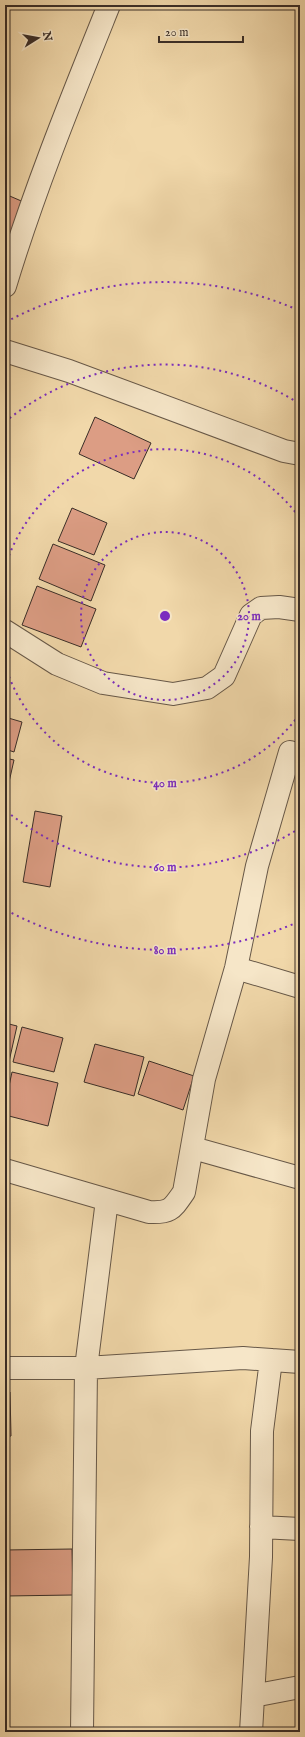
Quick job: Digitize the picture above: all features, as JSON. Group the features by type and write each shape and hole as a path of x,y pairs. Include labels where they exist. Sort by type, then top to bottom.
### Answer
{"street":[{"path":"5,286 16,250 76,86 109,5"},
{"path":"5,351 69,371 284,451 300,454"},
{"path":"5,631 57,664 103,683 173,694 207,688 224,676 251,615 261,608 279,607 300,610"},
{"path":"5,1170 149,1212 163,1213 174,1208 184,1192 204,1079 236,968 257,866 290,752"},
{"path":"236,968 300,987"},
{"path":"193,1148 300,1178"},
{"path":"82,1732 86,1368 107,1200"},
{"path":"5,1368 86,1368 243,1358 300,1362"},
{"path":"251,1732 261,1527 262,1431 271,1360"},
{"path":"261,1527 300,1529"},
{"path":"253,1696 300,1687"}],"building":[{"path":"5,194 26,203 8,244 5,243"},
{"path":"95,417 151,443 134,479 79,454"},
{"path":"72,508 107,523 94,555 58,541"},
{"path":"53,544 105,565 91,601 39,579"},
{"path":"37,586 96,609 81,647 22,625"},
{"path":"5,717 22,722 14,752 5,749"},
{"path":"5,758 14,760 5,800"},
{"path":"35,811 62,816 50,887 23,882"},
{"path":"5,1023 17,1026 8,1066 5,1066"},
{"path":"22,1027 63,1038 54,1072 13,1062"},
{"path":"95,1044 144,1057 134,1096 84,1082"},
{"path":"149,1061 194,1076 183,1110 138,1094"},
{"path":"12,1072 58,1083 48,1126 5,1115 5,1105"},
{"path":"5,1392 10,1392 11,1436 5,1437"},
{"path":"72,1549 73,1595 6,1596 5,1550"}]}
